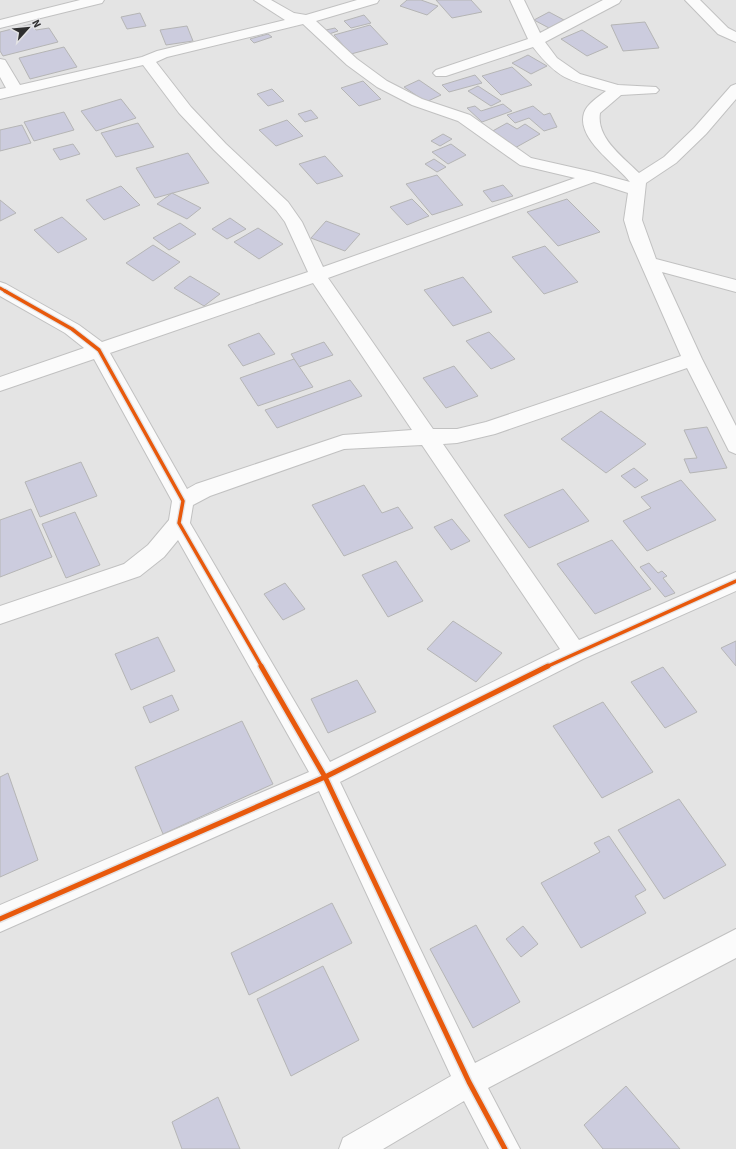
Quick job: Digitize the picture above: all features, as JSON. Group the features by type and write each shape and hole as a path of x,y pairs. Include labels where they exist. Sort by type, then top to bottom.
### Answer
{"street":[{"path":"0,24 97,0"},
{"path":"261,0 290,17 306,19 352,62 382,84 417,102 464,118 526,162 637,185"},
{"path":"0,94 147,60 162,54 306,19 372,0"},
{"path":"518,0 536,41 552,61 569,74 617,90 651,90"},
{"path":"441,73 536,41 614,0"},
{"path":"692,0 723,31 736,38"},
{"path":"147,60 190,115 220,147 282,206 293,222 322,283 575,652"},
{"path":"0,63 15,90"},
{"path":"736,89 700,131 670,160 637,185 633,220 639,240 692,359 736,446"},
{"path":"617,90 592,111 590,122 594,135 637,185"},
{"path":"0,384 318,275 593,177"},
{"path":"651,264 736,286"},
{"path":"0,288 43,311 72,329 99,350 181,512 325,777 469,1082 505,1149"},
{"path":"0,615 132,570 156,551 181,512 203,490 343,442 426,436 457,436 488,429 692,359"},
{"path":"0,919 77,884 325,777 575,652 736,581"},
{"path":"354,1149 469,1082 736,943"}],"building":[{"path":"407,0 421,0 438,6 427,15 400,6"},
{"path":"436,0 471,0 482,12 452,18"},
{"path":"549,12 564,20 549,28 534,20"},
{"path":"140,13 146,26 127,29 121,17"},
{"path":"364,15 371,23 351,28 344,21"},
{"path":"645,22 659,48 623,51 611,25"},
{"path":"32,24 36,30 49,28 58,42 3,56 0,51 0,32"},
{"path":"370,25 388,44 351,54 334,35"},
{"path":"187,26 193,41 166,45 160,30"},
{"path":"335,28 338,31 329,34 326,30"},
{"path":"582,30 608,47 587,56 561,39"},
{"path":"268,34 272,37 254,43 250,39"},
{"path":"64,47 77,67 30,79 19,58"},
{"path":"528,55 547,66 531,74 512,63"},
{"path":"512,67 532,85 501,95 482,76"},
{"path":"475,75 482,83 449,92 442,85"},
{"path":"419,80 441,95 426,102 404,87"},
{"path":"363,81 381,99 359,106 341,88"},
{"path":"478,86 501,101 491,106 468,91"},
{"path":"272,89 284,101 268,106 257,94"},
{"path":"121,99 136,118 96,131 81,111"},
{"path":"503,104 512,111 482,122 467,108 475,106 481,111"},
{"path":"533,106 544,115 550,113 557,127 544,131 529,118 515,123 507,115"},
{"path":"311,110 318,118 305,122 298,114"},
{"path":"64,112 74,130 34,141 24,122"},
{"path":"287,120 303,136 276,146 259,130"},
{"path":"138,123 154,147 116,157 101,133"},
{"path":"507,123 517,129 525,124 540,134 513,149 489,133"},
{"path":"22,125 31,143 0,151 0,130"},
{"path":"443,134 452,139 440,146 431,141"},
{"path":"73,144 80,154 60,160 53,149"},
{"path":"451,144 466,155 448,164 432,152"},
{"path":"188,153 209,183 155,198 136,168"},
{"path":"325,156 343,176 317,184 299,164"},
{"path":"434,159 446,167 437,172 425,164"},
{"path":"437,175 463,205 432,215 406,184"},
{"path":"503,185 513,196 492,202 483,191"},
{"path":"121,186 140,205 104,220 86,200"},
{"path":"172,193 201,208 187,219 157,204"},
{"path":"412,199 429,216 407,225 390,207"},
{"path":"567,199 600,232 558,246 527,212"},
{"path":"0,200 16,213 0,221"},
{"path":"62,217 87,239 58,253 34,230"},
{"path":"230,218 246,229 227,239 212,229"},
{"path":"326,221 360,234 345,251 311,238"},
{"path":"180,223 196,234 169,250 153,238"},
{"path":"258,228 283,244 259,259 234,242"},
{"path":"153,245 180,262 153,281 126,263"},
{"path":"545,246 578,282 544,294 512,257"},
{"path":"190,276 220,294 204,306 174,288"},
{"path":"463,277 492,312 453,326 424,290"},
{"path":"489,332 515,359 491,369 466,341"},
{"path":"259,333 275,354 243,366 228,345"},
{"path":"324,342 333,355 299,367 291,354"},
{"path":"294,359 313,387 258,406 240,378"},
{"path":"454,366 478,396 446,408 423,378"},
{"path":"350,380 362,396 277,428 265,410"},
{"path":"601,411 646,444 606,473 561,439"},
{"path":"707,427 727,468 690,473 684,459 697,458 684,430"},
{"path":"81,462 97,496 40,517 25,482"},
{"path":"634,468 648,480 635,488 621,476"},
{"path":"681,480 716,520 647,551 623,521 651,508 641,497"},
{"path":"364,485 382,513 398,507 413,528 344,556 312,505"},
{"path":"563,489 589,521 529,548 504,515"},
{"path":"31,509 52,557 0,577 0,520"},
{"path":"75,512 100,565 66,578 42,524"},
{"path":"452,519 470,541 451,550 434,527"},
{"path":"612,540 651,589 595,614 557,564"},
{"path":"396,561 423,601 388,617 362,575"},
{"path":"649,563 658,573 662,571 667,576 663,578 675,593 665,597 640,567"},
{"path":"285,583 305,609 283,620 264,594"},
{"path":"453,621 502,653 476,682 427,649"},
{"path":"158,637 175,671 131,690 115,654"},
{"path":"736,641 736,666 721,648"},
{"path":"663,667 697,712 665,728 631,682"},
{"path":"357,680 376,712 328,733 311,699"},
{"path":"172,695 179,710 150,723 143,707"},
{"path":"603,702 653,772 602,798 553,726"},
{"path":"242,721 273,784 163,834 135,767"},
{"path":"8,773 38,860 0,877 0,777"},
{"path":"679,799 726,865 664,899 618,830"},
{"path":"609,836 646,890 635,896 646,913 581,948 541,883 600,852 594,843"},
{"path":"332,903 352,943 249,995 231,953"},
{"path":"476,925 520,1002 473,1028 430,949"},
{"path":"523,926 538,944 521,957 506,939"},
{"path":"323,966 359,1040 291,1076 257,999"},
{"path":"626,1086 680,1149 603,1149 584,1125"},
{"path":"218,1097 240,1149 182,1149 172,1122"}],"cycle path":[{"path":"0,288 72,329 99,350 183,501 179,523 325,777 469,1082 505,1149"},
{"path":"0,919 77,884 325,777 575,652 736,581"}]}
